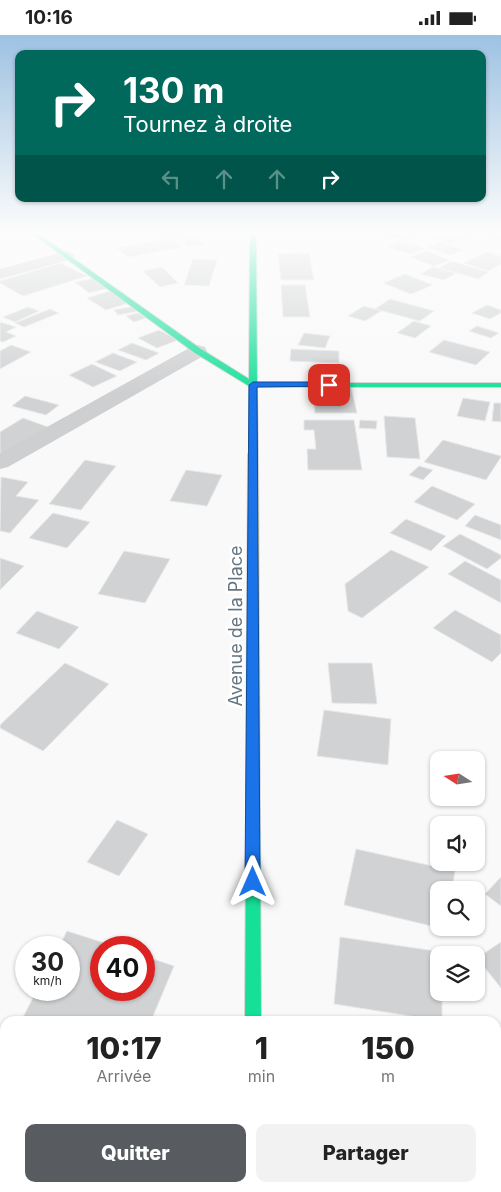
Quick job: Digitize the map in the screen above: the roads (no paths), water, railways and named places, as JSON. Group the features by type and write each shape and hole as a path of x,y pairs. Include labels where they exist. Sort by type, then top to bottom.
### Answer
{"street":[{"path":"109,286 198,351 253,385 501,385"},
{"name":"Avenue de la Place","path":"253,286 253,1016"},
{"path":"0,462 198,351"}]}
